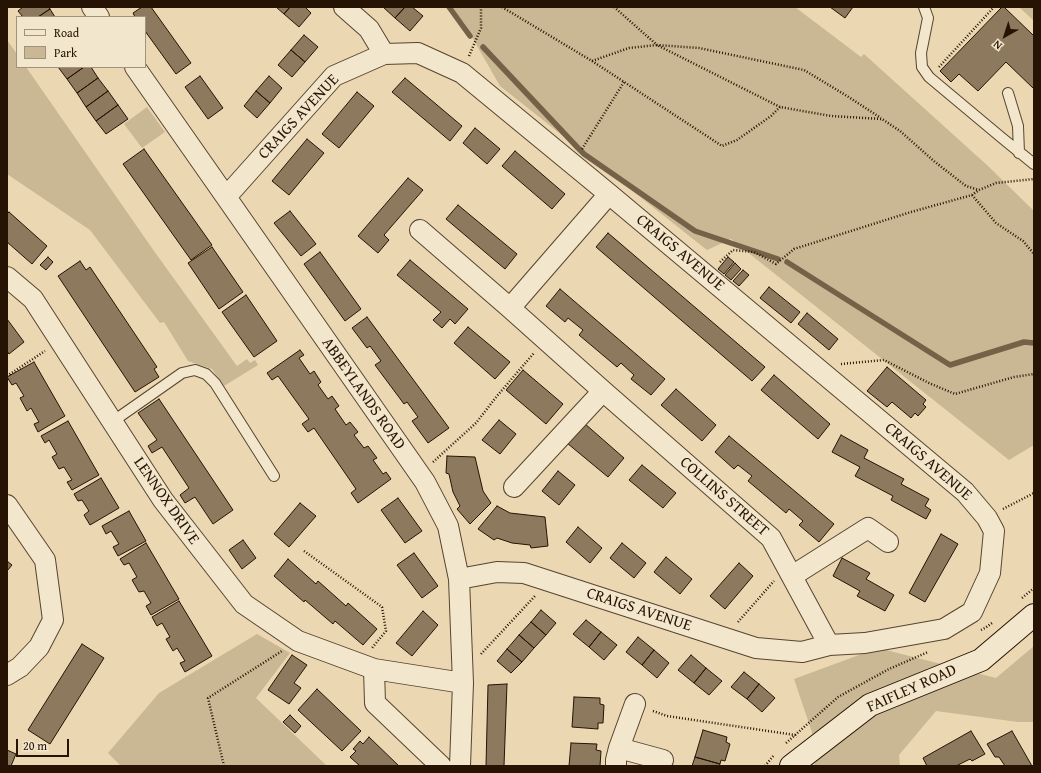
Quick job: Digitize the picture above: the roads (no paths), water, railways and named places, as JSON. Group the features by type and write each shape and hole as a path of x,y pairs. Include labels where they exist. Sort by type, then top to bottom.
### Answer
{"street":[{"path":"92,7 98,16"},
{"path":"344,7 369,29 384,54"},
{"name":"CRAIGS AVENUE","path":"226,197 334,76 384,54 418,53 462,73 708,276 965,492 987,518 994,531 990,573 972,612 944,629 865,643 829,645 802,652 756,648 524,573 497,572 459,579"},
{"name":"ABBEYLANDS ROAD","path":"136,68 425,482 448,526 459,579 462,679 460,766"},
{"path":"510,308 609,194"},
{"name":"COLLINS STREET","path":"420,230 771,538 829,645"},
{"name":"LENNOX DRIVE","path":"7,277 33,299 163,500 244,604 298,641 366,666 462,679"},
{"path":"514,487 603,391"},
{"path":"7,505 45,560 53,620 39,647 20,667 7,675"},
{"path":"789,571 868,528 888,542"},
{"name":"FAIFLEY ROAD","path":"791,766 870,705 981,660 1034,615"},
{"path":"366,666 375,703 441,766"},
{"path":"635,704 618,757 664,760"}],"lane":[{"path":"924,7 928,18 921,53 922,67 929,77 1034,164"},
{"path":"1008,93 1018,126 1019,153"},
{"path":"112,422 182,373 195,370 206,374 215,383 274,476"}],"waterway":[{"path":"449,7 470,36"},
{"path":"483,47 584,154 695,231 778,259"},
{"path":"787,262 950,365 1024,342 1034,343"}]}
